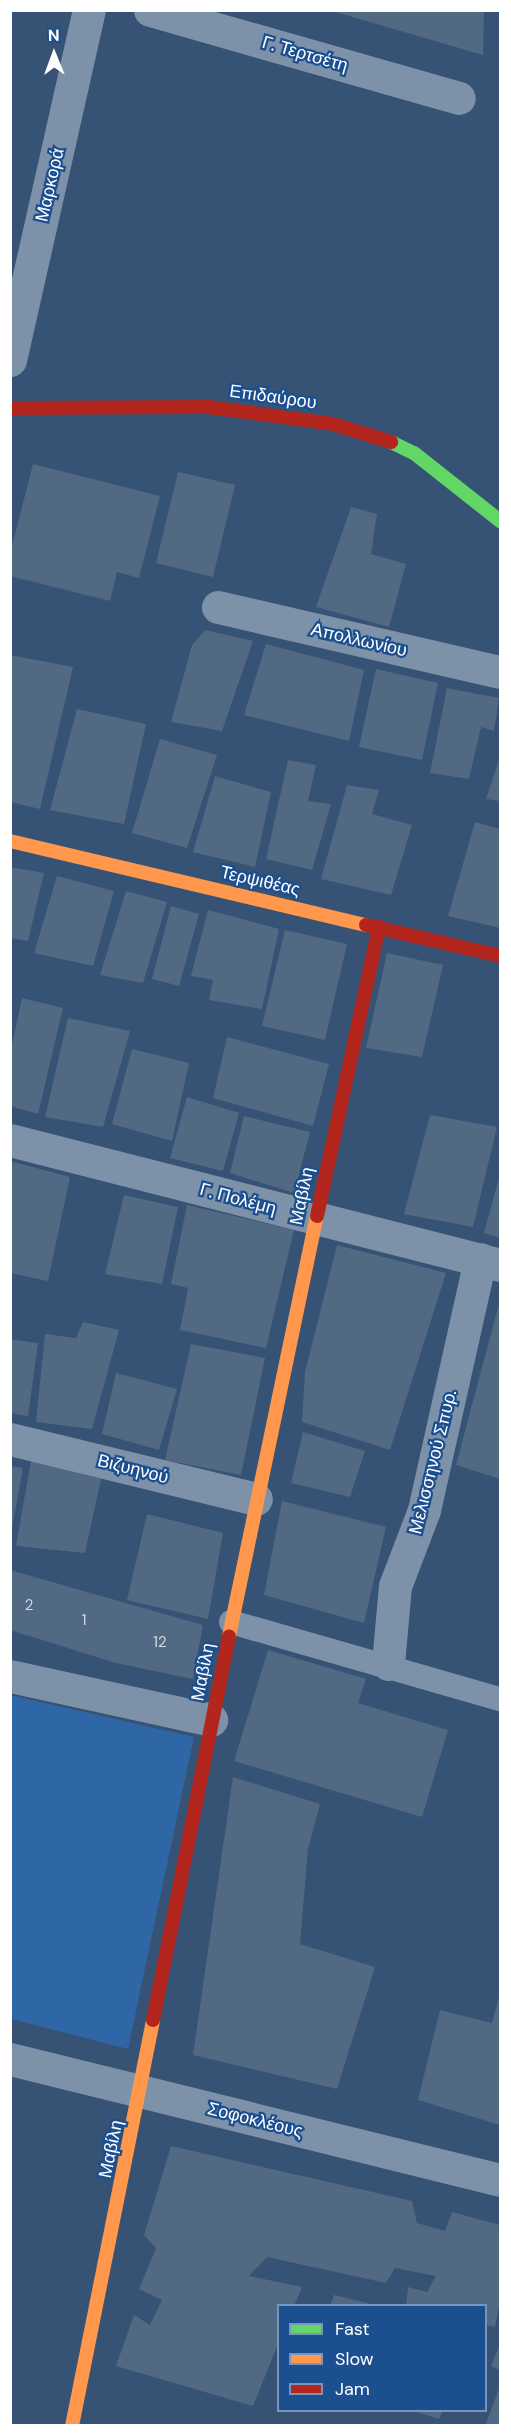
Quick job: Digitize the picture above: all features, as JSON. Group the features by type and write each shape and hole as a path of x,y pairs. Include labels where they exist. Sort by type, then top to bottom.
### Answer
{"street":[{"name":"Μαρκορά","path":"10,360 90,10"},
{"name":"Γ. Τερτσέτη","path":"150,10 459,98"},
{"name":"Επιδαύρου","path":"10,408 208,407 271,412 341,426 378,436 414,453 501,521"},
{"name":"Απολλωνίου","path":"218,607 501,672"},
{"name":"Τερψιθέας","path":"10,841 501,956"},
{"name":"Μαβίλη","path":"72,2426 141,2092 256,1498 379,927"},
{"name":"Γ. Πολέμη","path":"10,1140 490,1262"},
{"name":"Μελισσηνού Σπυρ.","path":"388,1664 395,1586 424,1510 490,1262"},
{"name":"Βιζυηνού","path":"10,1439 256,1498"},
{"path":"10,1676 212,1720"},
{"name":"Σοφοκλέους","path":"10,2059 501,2180"}],"lane":[{"path":"231,1622 388,1664 501,1699"}],"shaded area":[{"path":"10,1695 194,1737 128,2049 11,2019"}],"building":[{"path":"484,10 483,55 332,11"},
{"path":"33,464 160,496 139,578 117,572 110,601 10,576 10,554"},
{"path":"178,472 235,485 213,577 156,563"},
{"path":"351,507 377,514 371,554 406,564 389,627 316,607"},
{"path":"205,630 253,641 222,731 171,722 192,645"},
{"path":"266,644 364,670 349,741 244,715"},
{"path":"10,655 73,667 40,809 10,802"},
{"path":"376,669 438,683 422,760 359,747"},
{"path":"447,688 499,698 494,731 481,727 469,779 430,773"},
{"path":"77,709 146,724 124,824 50,810"},
{"path":"160,739 217,755 187,848 132,833"},
{"path":"288,760 316,765 308,801 331,804 312,870 266,859"},
{"path":"499,760 500,801 486,799"},
{"path":"215,776 271,792 255,867 193,852"},
{"path":"347,785 379,790 372,814 412,825 391,895 321,879"},
{"path":"475,822 500,829 500,928 448,916"},
{"path":"10,867 44,873 28,941 10,938"},
{"path":"57,876 114,891 93,966 34,953"},
{"path":"126,891 167,902 143,983 100,975"},
{"path":"171,906 199,914 179,986 152,979"},
{"path":"208,910 279,929 262,1009 209,1000 213,980 191,976"},
{"path":"285,930 347,944 325,1040 262,1026"},
{"path":"387,953 443,965 422,1057 366,1048"},
{"path":"22,998 63,1008 38,1114 10,1106 10,1054"},
{"path":"68,1018 130,1031 103,1127 45,1117"},
{"path":"227,1037 329,1064 313,1126 213,1098"},
{"path":"132,1049 189,1063 172,1141 112,1124"},
{"path":"187,1097 239,1113 223,1171 170,1158"},
{"path":"430,1115 497,1127 473,1227 404,1214"},
{"path":"244,1116 310,1132 294,1193 230,1173"},
{"path":"10,1161 70,1177 48,1281 10,1273"},
{"path":"500,1174 500,1238 484,1233"},
{"path":"124,1195 178,1207 162,1284 105,1274"},
{"path":"187,1205 294,1230 266,1348 180,1330 188,1288 171,1284"},
{"path":"337,1245 446,1273 390,1450 302,1422 305,1372"},
{"path":"500,1300 500,1479 456,1465"},
{"path":"83,1322 119,1330 92,1429 36,1422 45,1334 76,1338"},
{"path":"10,1339 38,1343 28,1416 10,1413"},
{"path":"191,1344 265,1358 241,1475 165,1460"},
{"path":"116,1373 177,1389 159,1450 102,1434"},
{"path":"303,1432 365,1451 350,1497 291,1483"},
{"path":"31,1460 101,1479 85,1553 16,1546"},
{"path":"10,1466 23,1468 12,1528 10,1528"},
{"path":"282,1501 386,1527 364,1623 264,1595"},
{"path":"147,1514 223,1533 208,1619 127,1600"},
{"path":"10,1570 203,1625 193,1679 116,1663 10,1630"},
{"path":"268,1650 366,1679 358,1703 448,1730 422,1817 234,1761"},
{"path":"233,1777 320,1804 308,1849 300,1944 375,1967 337,2089 193,2055"},
{"path":"500,1993 500,2125 418,2100 440,2010 492,2023"},
{"path":"171,2146 412,2201 417,2223 445,2231 452,2212 500,2225 500,2302 495,2327 487,2325 487,2304 406,2304 408,2287 427,2292 436,2276 395,2268 386,2283 267,2257 249,2276 302,2287 295,2304 277,2304 277,2346 253,2406 116,2366 134,2315 150,2325 162,2300 139,2289 156,2248 144,2235"},
{"path":"334,2295 371,2304 331,2304"},
{"path":"500,2344 500,2370 491,2366"},
{"path":"500,2386 500,2426 485,2426"},
{"path":"417,2412 442,2412 439,2419"}],"traffic: fast":[{"path":"391,442 414,453 500,521"}],"traffic: slow":[{"path":"10,841 366,925"},
{"path":"229,1636 317,1216"},
{"path":"72,2426 153,2020"}],"traffic: jam":[{"path":"10,408 208,407 333,424 391,442"},
{"path":"366,925 500,956"},
{"path":"317,1216 379,927"},
{"path":"153,2020 229,1636"}]}
